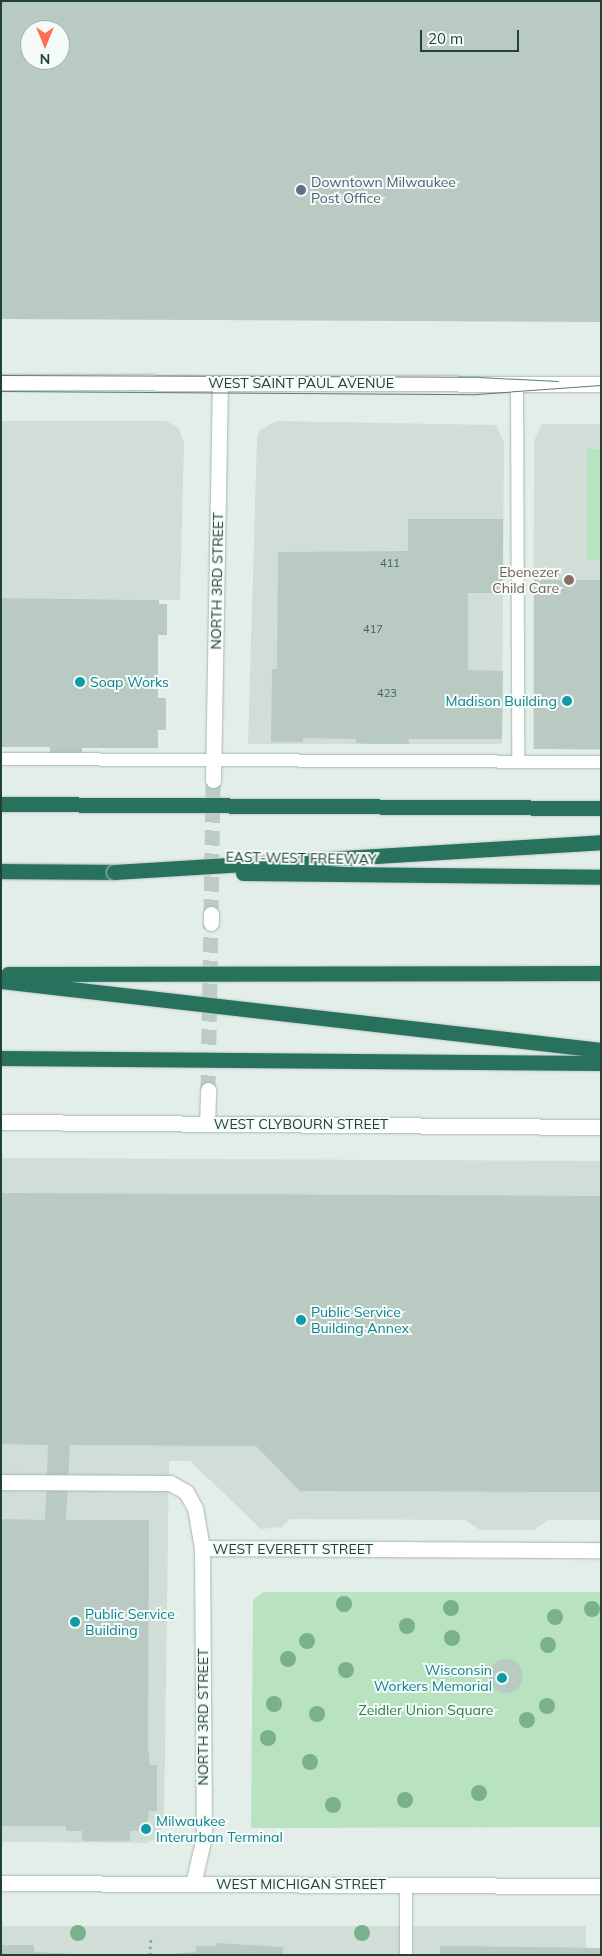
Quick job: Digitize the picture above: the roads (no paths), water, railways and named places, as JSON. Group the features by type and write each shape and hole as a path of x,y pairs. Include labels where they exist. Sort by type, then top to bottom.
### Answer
{"highway":[{"path":"1,804 601,808"},
{"path":"114,872 601,842"},
{"name":"EAST-WEST FREEWAY","path":"1,871 601,877"},
{"path":"1,974 601,973"},
{"path":"1,981 601,1050"},
{"path":"1,1058 601,1063"}],"street":[{"name":"WEST SAINT PAUL AVENUE","path":"1,382 601,384"},
{"name":"NORTH 3RD STREET","path":"213,780 220,383"},
{"path":"207,1124 208,1090"},
{"name":"WEST CLYBOURN STREET","path":"1,1122 601,1127"},
{"name":"WEST EVERETT STREET","path":"1,1482 170,1483 186,1492 195,1508 202,1548 601,1550"},
{"name":"NORTH 3RD STREET","path":"193,1884 204,1837 202,1548"},
{"name":"WEST MICHIGAN STREET","path":"1,1883 601,1886"}],"lane":[{"path":"518,383 518,762"},
{"path":"1,759 601,762"},
{"path":"406,1884 406,1954"}],"tunnel":[{"path":"211,914 213,780"},
{"path":"208,1090 211,923"}],"tram line":[{"path":"1,375 479,377 558,381"},
{"path":"1,391 477,394 601,385"}],"place":[{"name":"Downtown Milwaukee Post Office","path":"301,190"},
{"name":"Ebenezer Child Care","path":"569,580"},
{"name":"Soap Works","path":"80,682"},
{"name":"Madison Building","path":"567,701"},
{"name":"Public Service Building Annex","path":"301,1320"},
{"name":"Public Service Building","path":"75,1622"},
{"name":"Wisconsin Workers Memorial","path":"502,1678"},
{"name":"Milwaukee Interurban Terminal","path":"146,1829"}],"park label":[{"name":"Zeidler Union Square","path":"426,1710"}]}
